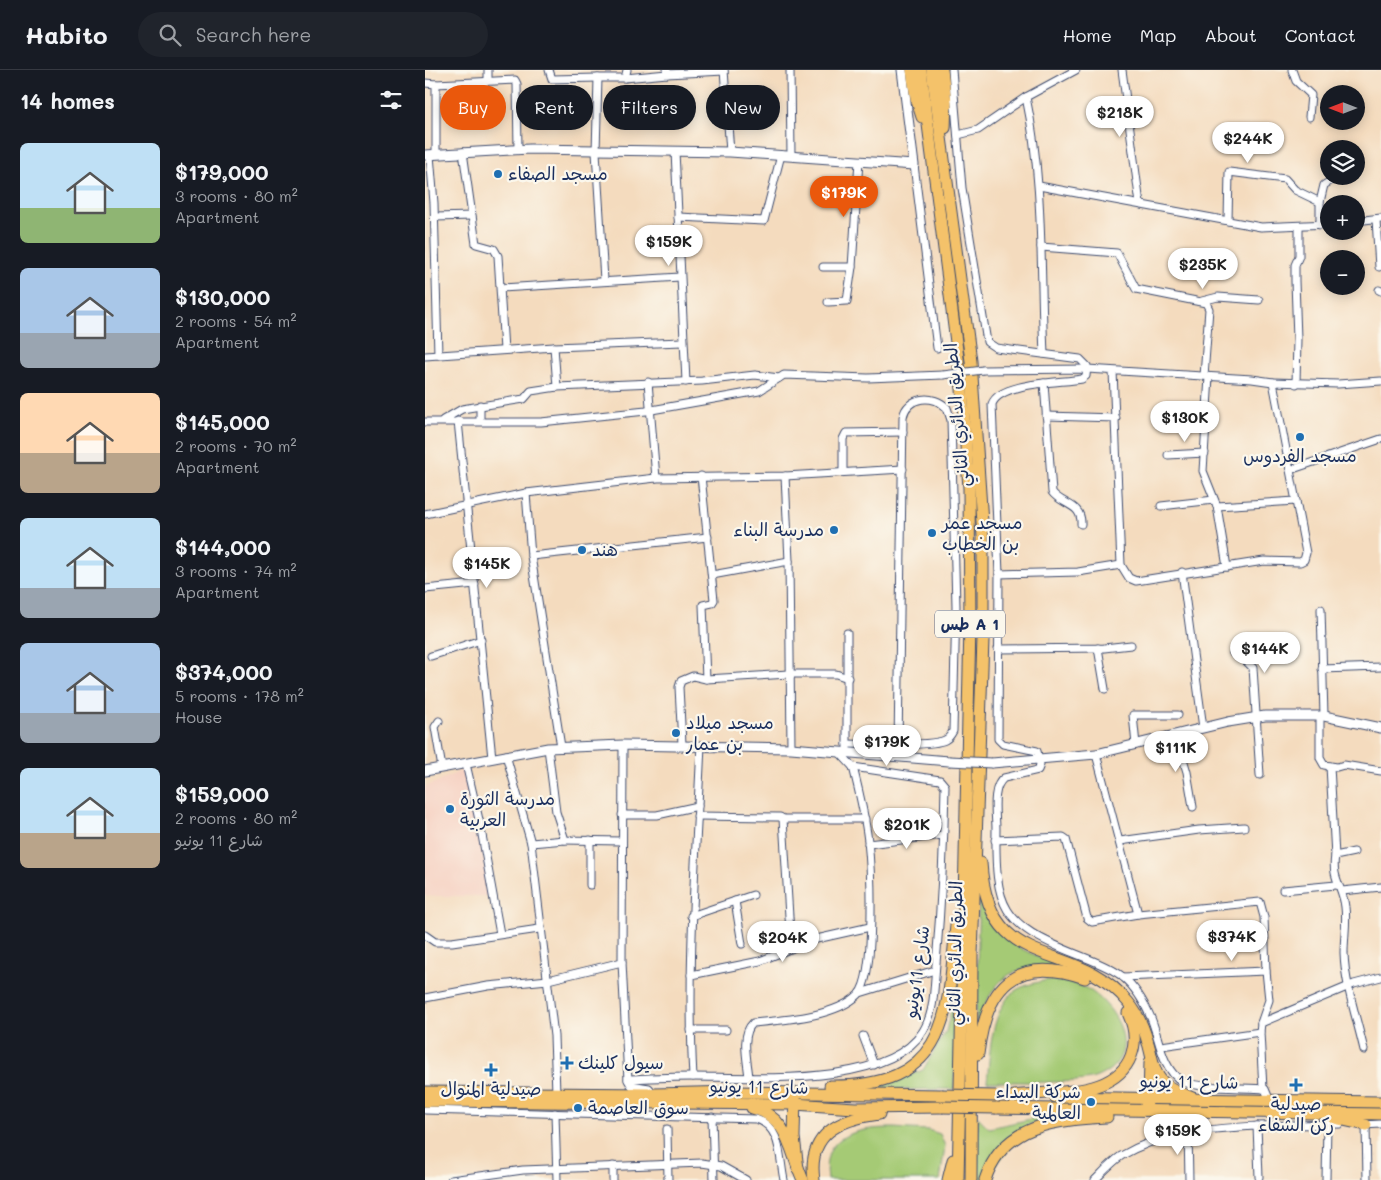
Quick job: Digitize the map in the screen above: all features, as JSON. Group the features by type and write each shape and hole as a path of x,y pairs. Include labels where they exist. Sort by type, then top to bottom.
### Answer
{"highway":[{"path":"912,70 918,106 929,130"},
{"name":"الطريق الدائري الثاني","path":"921,70 966,430 970,554 958,1180"},
{"name":"الطريق الدائري الثاني","path":"932,70 971,361 981,483 983,639 971,964 971,1180"},
{"path":"942,70 946,110 942,144"},
{"path":"977,774 981,877 991,915 1017,941 1091,972 1108,982 1121,993 1135,1010 1161,1081 1193,1098"},
{"path":"798,1169 795,1146 795,1099 797,1088 802,1086 845,1086 881,1082 912,1068 925,1055 939,1030 948,998 966,821"},
{"path":"972,1085 984,1018 989,1004 998,991 1012,978 1027,972 1043,970 1073,974 1101,986 1126,1009 1133,1023 1136,1040 1126,1066 1114,1077 1099,1085 1081,1089 1014,1096"},
{"path":"948,1180 955,1147 957,1067 961,1036"},
{"path":"985,1180 1001,1152 1025,1131 1043,1124 1062,1120 1134,1116 1142,1112 1149,1098 1151,1075 1148,1042"},
{"name":"شارع 11 يونيو","path":"425,1092 655,1094 736,1092 855,1108 917,1108 942,1101 996,1108 1142,1112 1381,1114"},
{"name":"شارع 11 يونيو","path":"425,1101 738,1105 795,1099 942,1101 1014,1096 1381,1102"},
{"path":"612,1114 616,1109 633,1103"},
{"path":"738,1105 767,1112 778,1121 803,1180"},
{"path":"814,1180 812,1167 816,1148 824,1136 836,1126 858,1116 917,1108"},
{"path":"1310,1112 1366,1125"}],"street":[{"path":"488,70 488,80"},
{"path":"549,70 552,79 724,70 730,152"},
{"path":"790,70 791,156"},
{"path":"902,70 937,348"},
{"path":"952,70 963,197 986,340 993,347 1082,359 1087,369 1085,376 1081,380 1045,383 1001,393 992,404 999,574 998,739 1003,744 1037,750 1040,760 1038,770 1000,780 996,792 996,866 1003,904 1012,918 1028,933 1091,960 1123,977 1145,1004 1170,1070 1182,1081 1263,1089"},
{"path":"958,135 984,127 1064,73 1076,70"},
{"path":"1122,70 1140,204"},
{"path":"1292,70 1295,81 1311,95 1309,117"},
{"path":"598,78 595,152 604,280"},
{"path":"425,84 511,79 517,84 518,150"},
{"path":"436,84 430,155 435,217 438,355"},
{"path":"1026,97 1033,128 1039,186 1044,354"},
{"path":"430,155 518,150 730,152 914,165"},
{"path":"675,151 682,342 686,382"},
{"path":"463,152 476,244 493,249 498,256 504,350"},
{"path":"678,216 760,223 764,221 781,155"},
{"path":"827,302 847,301 852,266 859,161"},
{"path":"1228,222 1229,172 1285,179 1295,190 1320,202"},
{"path":"1039,186 1261,227 1320,225"},
{"path":"425,205 434,203"},
{"path":"435,217 472,216"},
{"path":"1365,220 1378,218 1379,267"},
{"path":"1296,384 1295,265 1299,256 1299,227"},
{"path":"1041,247 1117,253 1136,289 1202,301 1218,297 1259,300"},
{"path":"823,267 852,266"},
{"path":"501,288 604,280 680,277"},
{"path":"1202,301 1209,309 1203,471 1215,503 1227,567"},
{"path":"425,356 554,347 682,342"},
{"path":"554,347 557,387"},
{"path":"425,422 443,420 458,422 541,422 652,410 759,391 787,375 893,378 983,370 1087,369 1296,384 1381,381"},
{"path":"1113,370 1121,565 1132,580 1265,561 1304,560 1306,553 1273,382"},
{"path":"443,420 462,408 525,399 531,391 557,387 686,382 755,375 779,378"},
{"path":"648,382 652,410 656,478"},
{"path":"1045,383 1053,492 1077,509 1081,524"},
{"path":"845,750 941,741 952,734 954,728 956,625 955,512 949,410 937,400 919,399 912,402 903,413 898,744"},
{"path":"480,405 480,421"},
{"path":"1046,416 1116,418"},
{"path":"458,422 492,758"},
{"path":"843,472 845,434 903,432"},
{"path":"1291,470 1381,439"},
{"path":"1168,455 1205,453"},
{"path":"425,514 526,493 656,478 785,476 903,469"},
{"path":"701,476 715,600 703,608 706,680"},
{"path":"785,476 789,561 791,748"},
{"path":"526,493 531,556 561,747"},
{"path":"1161,506 1296,501"},
{"path":"531,556 708,537"},
{"path":"712,576 789,561"},
{"path":"999,574 1078,572 1121,565"},
{"path":"1182,572 1203,728"},
{"path":"425,589 475,584"},
{"path":"1321,609 1322,716 1320,758 1324,765 1344,765 1381,771"},
{"path":"847,633 848,678 845,761 853,767 865,819 871,886 866,979 860,993"},
{"path":"431,656 481,640"},
{"path":"998,649 1098,648 1131,645"},
{"path":"1098,648 1105,689"},
{"path":"1233,653 1244,659 1253,668 1260,776"},
{"path":"1322,669 1381,667"},
{"path":"682,744 679,690 681,681 693,676 706,680 789,674 837,674 848,678"},
{"path":"1136,745 1133,715 1179,714"},
{"path":"425,771 507,755 561,747 682,744 845,750 949,761 992,763 1096,754 1203,728 1256,718 1322,716 1381,728"},
{"path":"439,721 435,727 442,768"},
{"path":"1176,735 1187,772 1193,807"},
{"path":"623,745 621,841 622,962 628,1079 631,1085 649,1088 655,1094"},
{"path":"693,1077 691,916 701,745"},
{"path":"548,748 556,812 565,840"},
{"path":"1096,754 1138,914"},
{"path":"507,755 531,843 539,929 548,980 554,1036 556,1093"},
{"path":"466,764 480,824 500,934"},
{"path":"1330,766 1336,885 1341,891 1345,906 1344,953 1349,987 1364,1050"},
{"name":"شارع 11يونيو","path":"628,1079 749,1078 830,1074 874,1065 909,1046 924,1030 932,1001 941,904 945,786 943,782 853,767"},
{"path":"622,815 657,815 698,806"},
{"path":"697,816 780,817 783,820 865,819"},
{"path":"783,820 791,949"},
{"path":"1120,841 1199,830 1244,827"},
{"path":"868,844 943,834"},
{"path":"995,840 1065,838 1068,841 1089,920 1092,922 1138,914 1260,902 1264,917 1269,1000 1261,1023 1263,1089 1270,1101"},
{"path":"531,843 565,840 621,841"},
{"path":"590,840 590,884"},
{"path":"1335,856 1354,852"},
{"path":"1283,890 1336,885"},
{"path":"1341,891 1381,887"},
{"path":"691,916 753,895"},
{"path":"735,901 743,944"},
{"path":"691,976 760,960 812,940 870,927"},
{"path":"425,935 435,942 452,942 539,929"},
{"path":"425,998 488,986 548,980 622,962"},
{"path":"749,1078 746,1038 747,1031 753,1023 794,1019 830,1009 849,1002 860,993 935,970"},
{"path":"1123,977 1266,971"},
{"path":"1261,1023 1349,987 1381,977"},
{"path":"691,1030 726,1030"},
{"path":"1161,1046 1261,1032"},
{"path":"863,1036 874,1065"},
{"path":"425,1110 751,1118 769,1125 776,1137 784,1180"},
{"path":"555,1113 557,1180"},
{"path":"712,1116 714,1180"},
{"path":"1326,1180 1327,1123"},
{"path":"1095,1180 1121,1157 1152,1142 1188,1131 1327,1123 1381,1124"},
{"path":"1366,1125 1367,1180"},
{"path":"1257,1126 1259,1177"},
{"path":"667,1129 668,1180"},
{"path":"1188,1131 1189,1180"},
{"path":"453,1180 500,1172 668,1164 714,1164 729,1169 745,1180"},
{"path":"613,1166 613,1180"}],"shaded area":[{"path":"463,770 480,833 489,896 425,896 425,787"}],"green space":[{"path":"979,884 983,906 988,918 1006,939 1030,953 1081,971 1027,969 1015,972 1004,978 995,989 985,1004 976,1025"},
{"path":"1047,980 1076,984 1091,991 1102,1000 1111,1011 1123,1035 1123,1047 1119,1059 1111,1069 1097,1077 1088,1079 1061,1082 987,1082 994,1026 1003,1005 1009,996 1017,990 1027,985"},
{"path":"953,1002 956,1010 954,1089 869,1090 923,1070 946,1031"},
{"path":"1050,1115 1051,1118 1028,1125 984,1180 977,1180 978,1117 989,1128"},
{"path":"893,1128 928,1130 940,1134 945,1146 940,1180 827,1180 826,1165 829,1152 836,1143 855,1132"}],"place":[{"name":"مسجد الصفاء","path":"498,174"},
{"name":"مسجد الفردوس","path":"1300,437"},
{"name":"مدرسة البناء","path":"834,530"},
{"name":"مسجد عمر بن الخطاب","path":"932,533"},
{"name":"هند","path":"582,550"},
{"name":"مسجد ميلاد بن عمار","path":"676,733"},
{"name":"مدرسة الثورة العربية","path":"450,809"},
{"name":"سيول كلينك","path":"567,1063"},
{"name":"صيدلية المنوال","path":"491,1070"},
{"name":"صيدلية ركن الشفاء","path":"1296,1085"},
{"name":"شركة البيداء العالمية","path":"1091,1102"},
{"name":"سوق العاصمة","path":"578,1108"}]}
